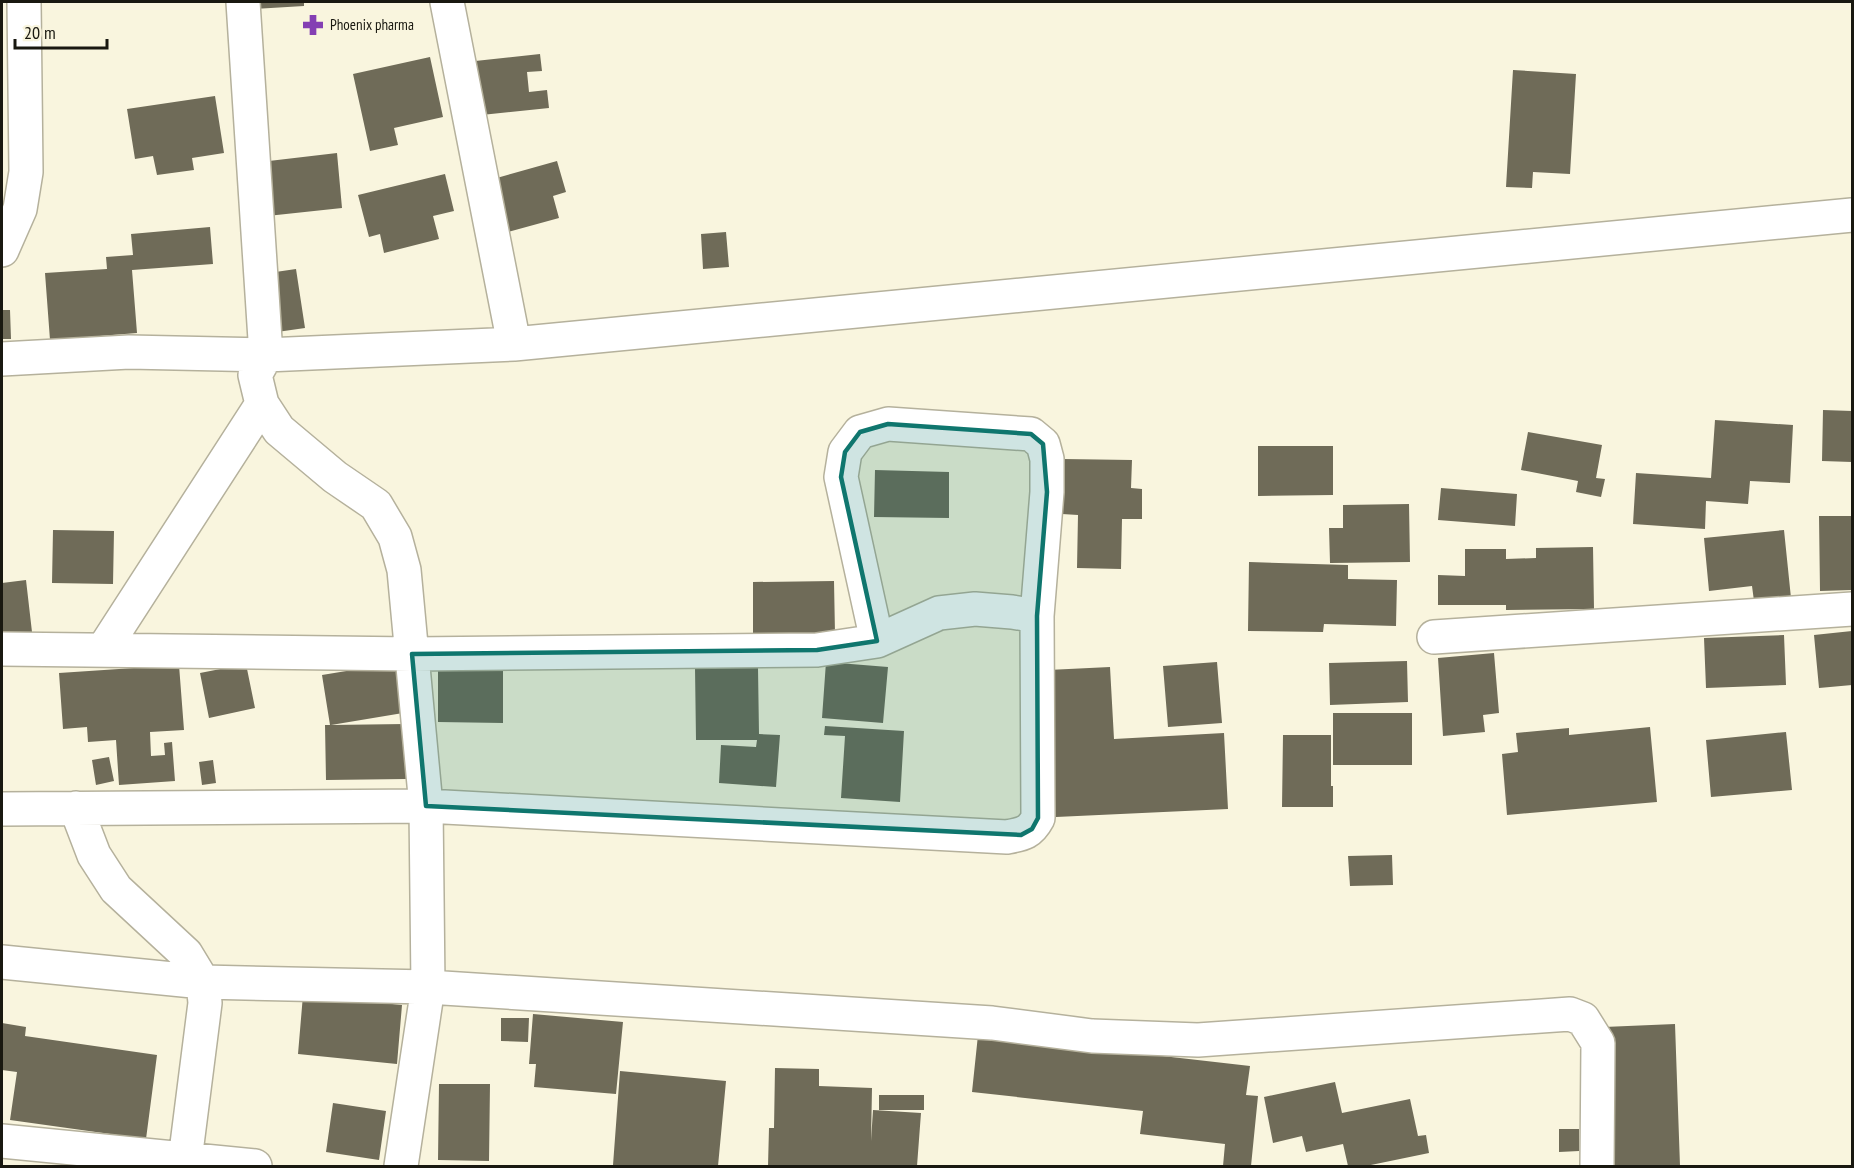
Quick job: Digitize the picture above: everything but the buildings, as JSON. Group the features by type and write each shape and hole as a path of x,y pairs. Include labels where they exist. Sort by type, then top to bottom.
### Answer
{"street":[{"path":"2,250 20,209 26,172 24,2"},
{"path":"243,2 266,355 255,375 262,404 279,430 335,477 376,505 395,537 404,570 426,806 428,987 401,1167"},
{"path":"447,2 514,344"},
{"path":"2,359 129,352 266,355 514,344 1852,215"},
{"path":"103,650 262,404"},
{"path":"2,808 426,806 1007,837 1020,835 1032,829 1038,818 1037,616 1047,492 1047,459 1043,444 1031,434 888,424 860,432 845,452 841,477 877,641"},
{"path":"2,649 412,654 817,650 877,641 939,613 975,609 1037,616"},
{"path":"1434,637 1852,609"},
{"path":"76,808 94,855 116,889 186,954 203,982 205,1003 185,1160"},
{"path":"2,962 203,982 428,987 992,1023 1092,1036 1198,1040 1570,1014 1584,1019 1598,1043 1597,1167"},
{"path":"2,1142 101,1159 185,1160 255,1167"}],"highlighted area":[{"path":"888,424 1031,434 1043,444 1047,492 1037,616 1038,818 1032,829 1021,835 426,806 412,654 817,650 877,641 841,477 845,452 860,432"}],"place":[{"name":"Phoenix pharma","path":"313,25"}]}
